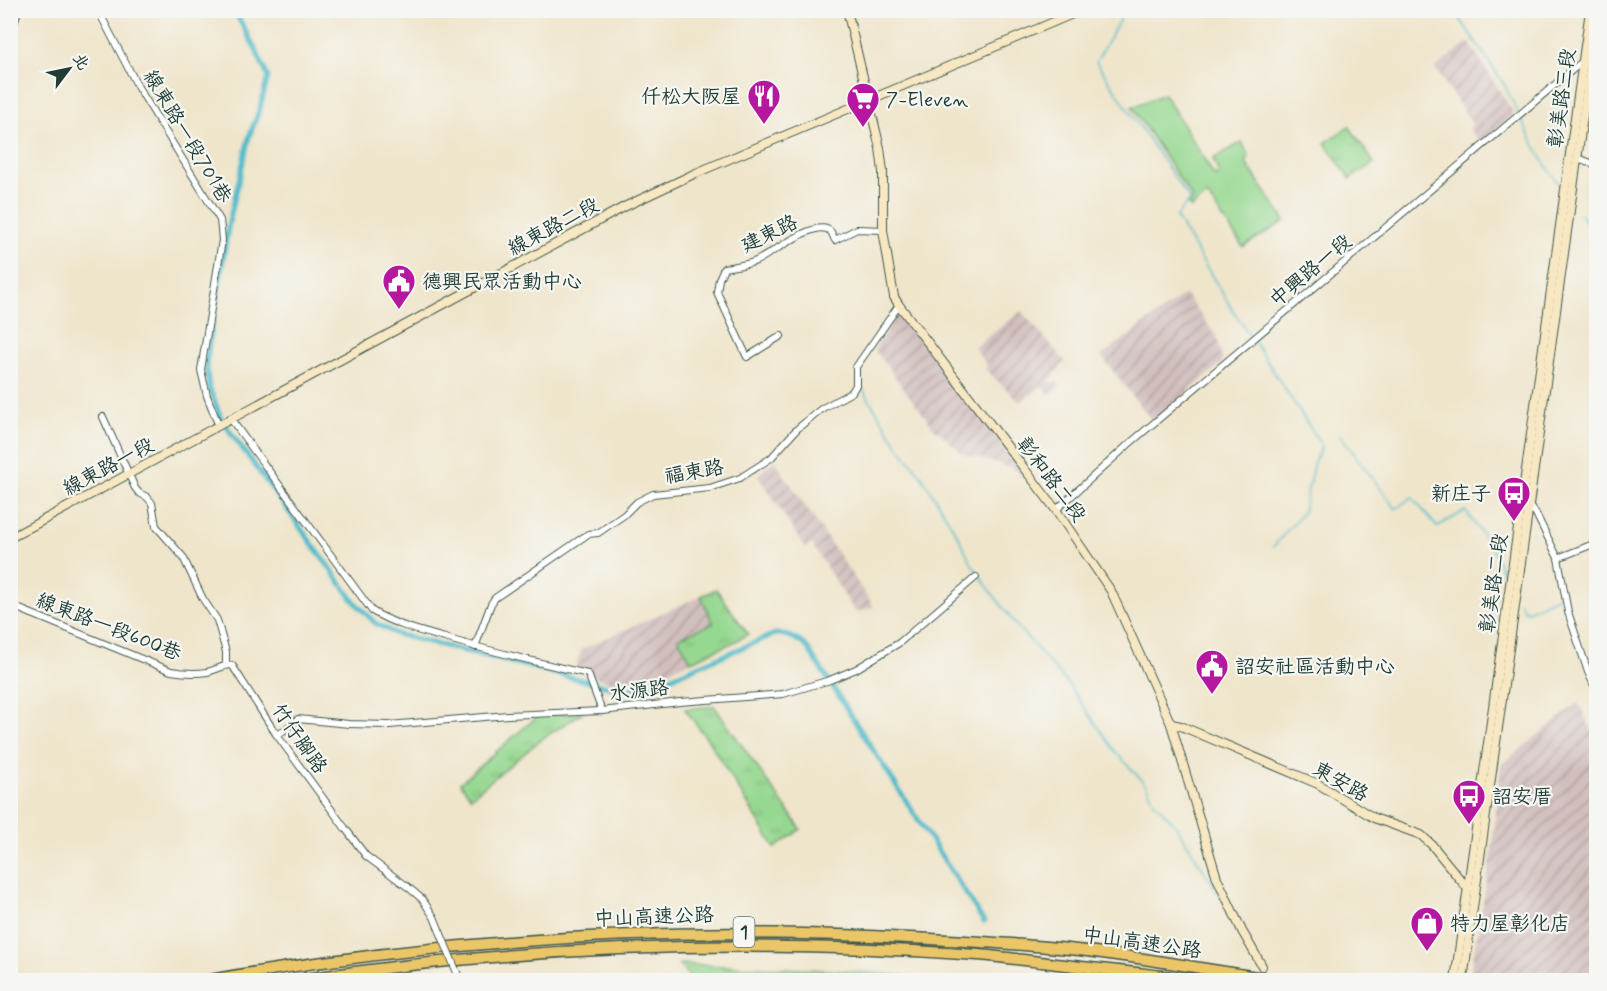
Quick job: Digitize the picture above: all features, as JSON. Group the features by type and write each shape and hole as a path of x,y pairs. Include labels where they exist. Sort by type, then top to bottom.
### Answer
{"highway":[{"name":"中山高速公路","path":"210,981 284,967 479,943 561,937 748,932 825,933 975,941 1076,950 1279,981"},
{"name":"中山高速公路","path":"298,981 437,961 665,947 830,948 979,955 1195,981"}],"main road":[{"path":"10,33 17,10"},
{"name":"彰和路二段","path":"848,10 870,101 883,172 883,230 891,282 898,305 1056,510 1112,591 1171,724 1217,878 1242,931 1262,966"},
{"name":"線東路二段","path":"223,422 626,206 696,173 1082,10"},
{"name":"彰美路三段","path":"1569,191 1578,158 1590,55 1590,10"},
{"name":"彰美路三段","path":"1569,191 1596,23"},
{"name":"彰美路二段","path":"1455,981 1478,845 1488,748 1569,191"},
{"name":"線東路一段","path":"10,538 223,422"},
{"name":"東安路","path":"1171,724 1181,726 1318,784 1374,818 1422,836 1471,890"},
{"name":"彰美路二段","path":"1463,981 1471,890"}],"street":[{"name":"線東路一段701巷","path":"98,10 138,87 220,220 222,240 201,370 207,396 223,422 372,611 386,620 403,626 474,647 588,675 602,711"},
{"name":"中興路一段","path":"1056,510 1129,444 1590,55"},
{"path":"1578,158 1596,165"},
{"name":"建東路","path":"781,336 747,357 717,292 724,268 757,261 774,249 814,229 826,228 831,231 835,240 857,229 883,230"},
{"name":"福東路","path":"474,647 495,598 588,534 598,533 637,502 652,494 710,488 740,478 771,458 797,429 821,410 852,393 856,385 856,367 898,305"},
{"path":"104,417 138,493 147,497 152,503 156,526 183,557 203,599 217,620 229,665"},
{"path":"1525,504 1535,512 1558,558 1568,612 1596,690"},
{"path":"1558,558 1596,543"},
{"name":"水源路","path":"276,734 298,719 388,725 508,715 602,711 783,694 830,680 856,669 900,643 976,577"},
{"name":"線東路一段600巷","path":"10,605 171,671 187,674 208,672 229,665"},
{"name":"竹仔腳路","path":"229,665 276,734 366,856 408,886 434,916 460,981"}],"shaded area":[{"path":"1469,42 1514,114 1502,127 1480,143 1469,128 1473,125 1435,68"},
{"path":"1185,294 1217,337 1223,362 1153,422 1101,356"},
{"path":"1021,311 1065,361 1050,380 1053,384 1056,381 1060,386 1050,395 1041,386 1020,402 985,369 988,367 974,348"},
{"path":"899,312 1026,476 1022,477 1016,470 996,463 963,454 933,427 874,349"},
{"path":"774,460 874,607 855,612 812,544 805,548 758,475"},
{"path":"701,596 713,623 678,638 691,661 650,679 622,683 605,681 576,666 582,649"},
{"path":"1578,703 1596,737 1596,980 1469,980 1491,858 1501,765"}],"green space":[{"path":"1164,94 1215,177 1219,173 1213,159 1242,142 1248,155 1246,163 1285,221 1243,247 1207,195 1191,208 1188,204 1193,199 1132,107"},
{"path":"1349,126 1374,163 1350,179 1325,143"},
{"path":"716,589 748,634 691,661 678,638 713,623 701,596"},
{"path":"714,706 801,829 775,848 710,743 685,709"},
{"path":"582,713 543,738 471,797 460,783 539,715"},
{"path":"679,964 827,970 904,976 906,980 692,980"}],"waterway":[{"path":"234,10 268,77 249,137 229,222 206,363 209,387 221,418 231,433 354,601 375,623 396,634 618,689 648,687 775,634 796,639 807,647 984,922"},
{"path":"1125,10 1096,62 1190,200 1176,217 1252,339"},
{"path":"1454,10 1504,84 1518,113"},
{"path":"1520,118 1545,164 1559,184"},
{"path":"1580,213 1596,236"},
{"path":"1255,343 1322,446 1314,462 1303,512 1273,547"},
{"path":"862,388 899,447 921,475 960,539 971,563 992,593 1016,625 1068,684 1115,751 1146,785 1155,803 1175,824 1225,904"},
{"path":"1340,435 1396,509 1412,497 1437,527 1465,511 1491,546 1506,580"},
{"path":"1519,602 1523,609 1528,611 1559,596"}],"place":[{"name":"仟松大阪屋","path":"764,125"},
{"name":"7-Eleven","path":"863,128"},
{"name":"德興民眾活動中心","path":"399,310"},
{"name":"新庄子","path":"1514,522"},
{"name":"詔安社區活動中心","path":"1212,695"},
{"name":"詔安厝","path":"1469,825"},
{"name":"特力屋彰化店","path":"1427,952"}]}
